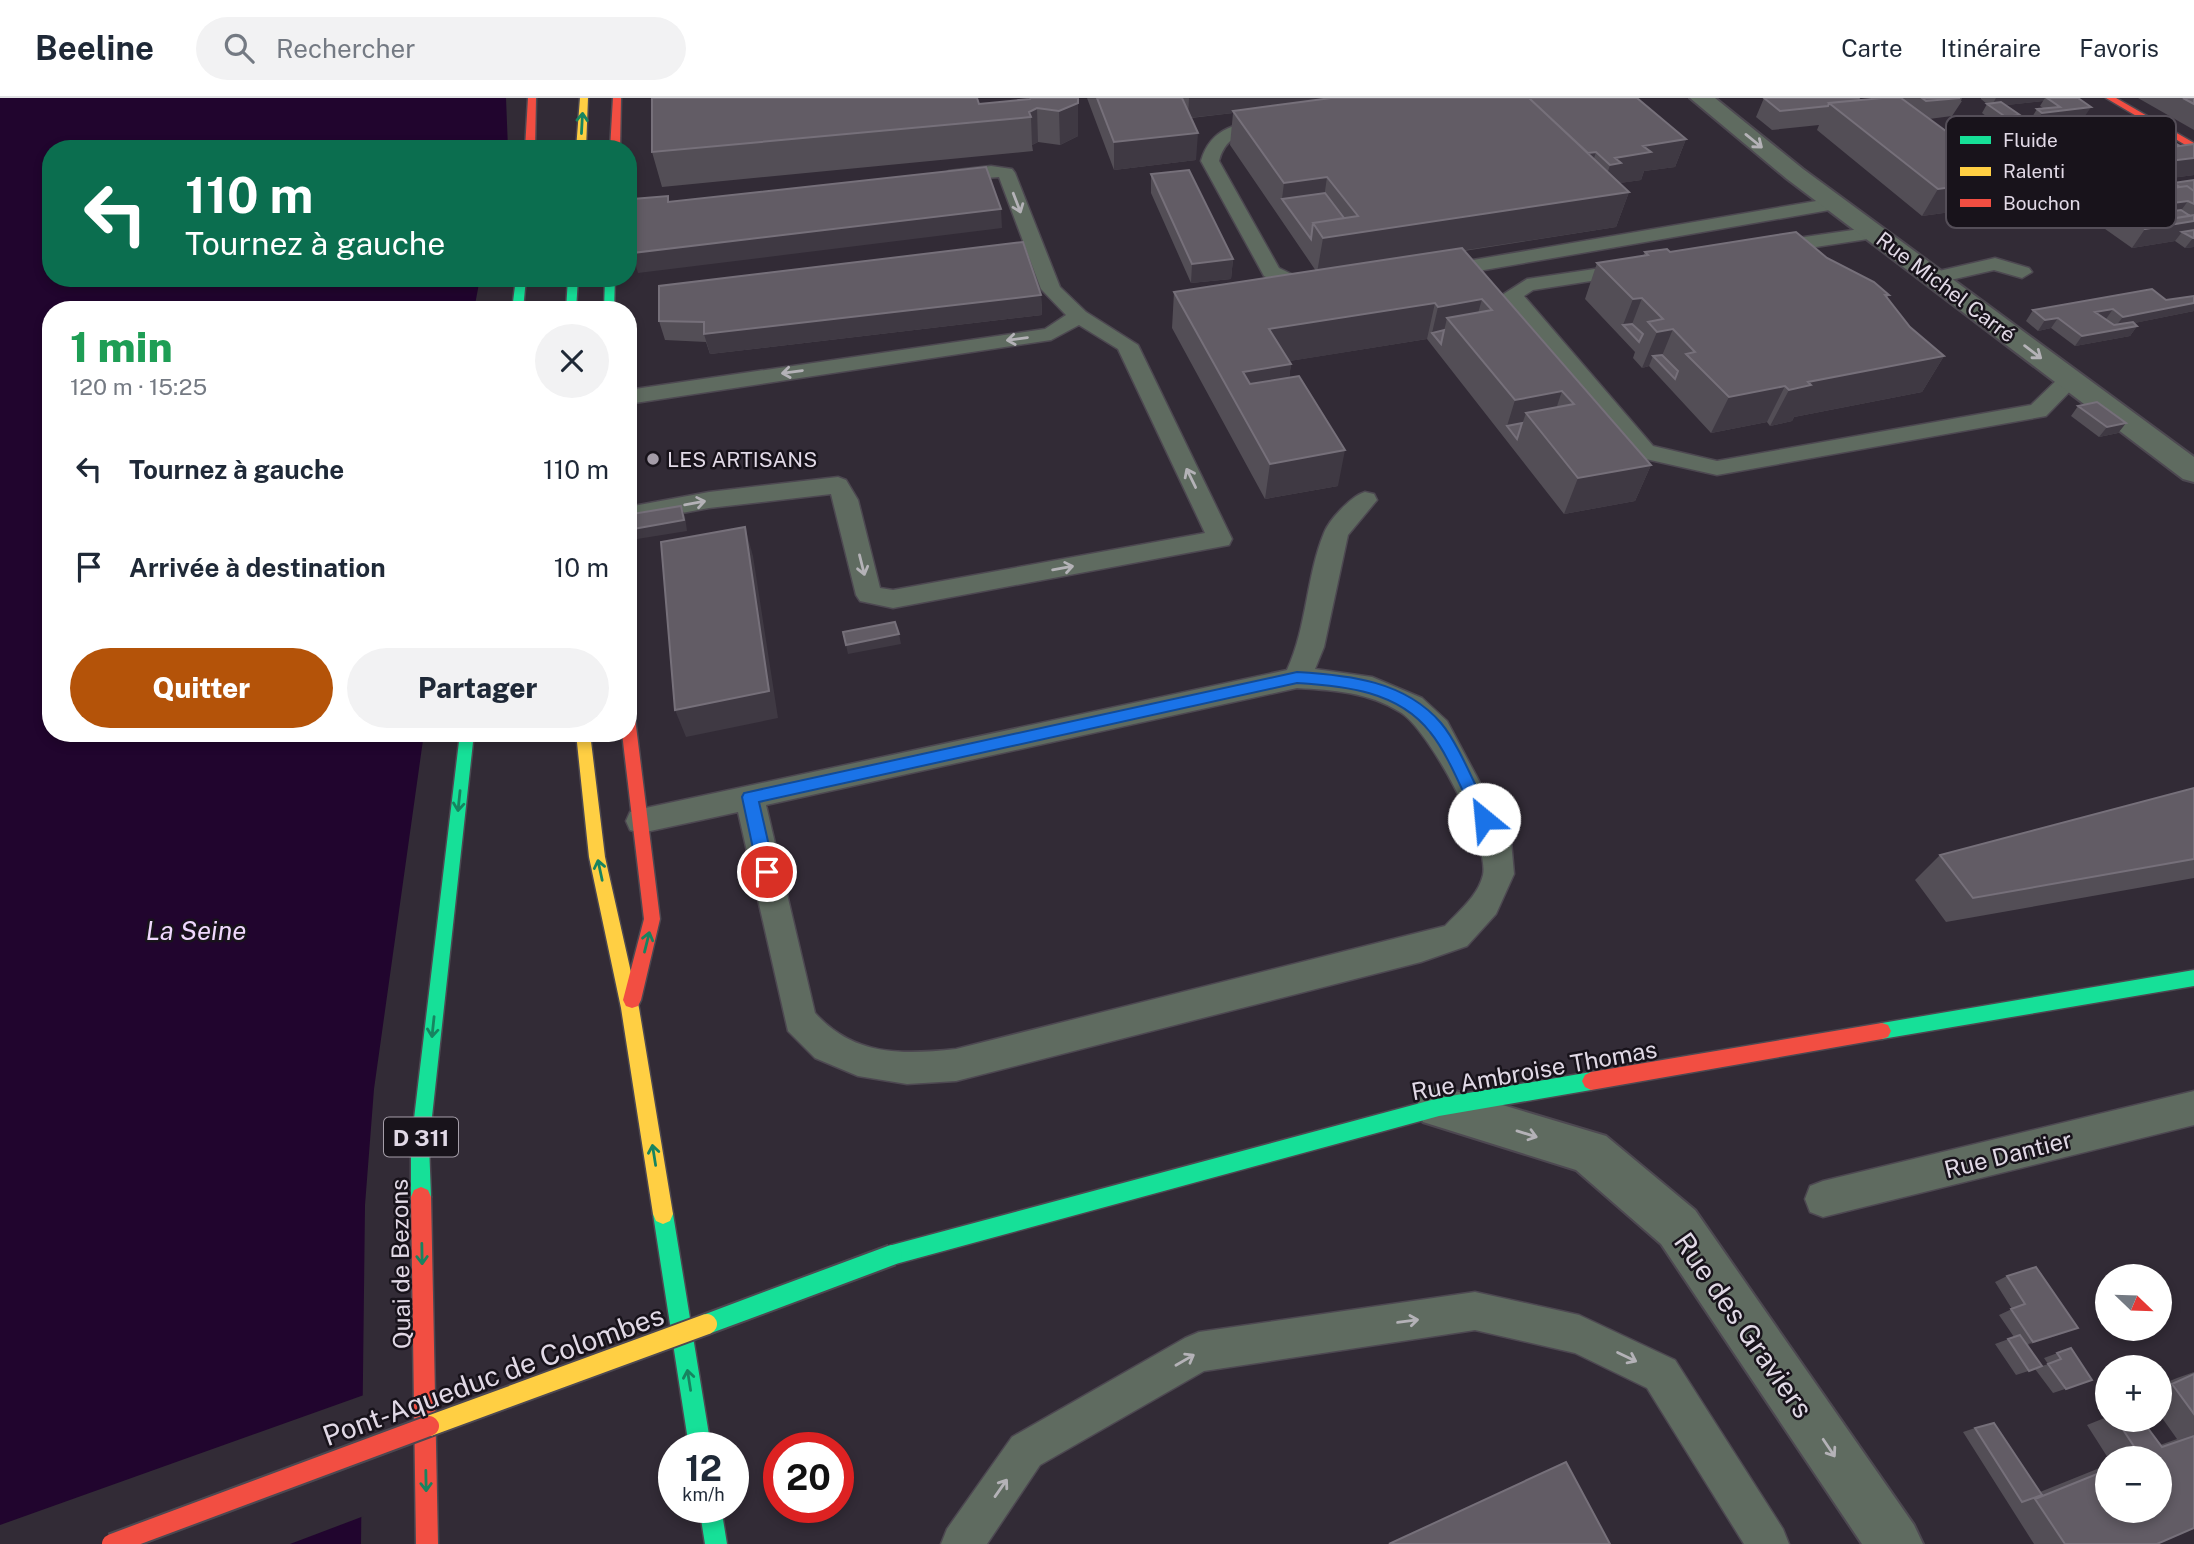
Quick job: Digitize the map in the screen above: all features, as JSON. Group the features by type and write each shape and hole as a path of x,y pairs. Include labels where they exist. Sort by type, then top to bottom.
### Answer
{"main road":[{"path":"530,140 532,98"},
{"path":"582,140 584,98"},
{"path":"615,140 617,98"},
{"path":"2110,98 2146,116"},
{"path":"2185,136 2194,147"},
{"name":"Quai de Bezons","path":"427,1544 420,1144 466,742"},
{"path":"584,742 597,857 630,1009 698,1432"},
{"path":"630,1009 652,919 631,742"},
{"name":"Rue Ambroise Thomas","path":"892,1255 1438,1107 2194,978"},
{"name":"Pont-Aqueduc de Colombes","path":"112,1544 892,1255"},
{"path":"713,1523 716,1544"}],"street":[{"name":"Rue Michel Carré","path":"1701,98 1834,204 2194,472"},
{"name":"Rue des Graviers","path":"1438,1107 1590,1152 1678,1227 1895,1544"}],"lane":[{"path":"1287,123 1228,132 1217,140 1210,161 1271,272 1304,288 1328,291 1342,288"},
{"path":"637,513 709,500 838,485 846,500 869,595 893,598 1220,539 1126,345 1079,316 1051,289 1006,173 991,171 936,177"},
{"path":"1423,274 1834,204"},
{"path":"1754,251 1874,233"},
{"path":"1933,278 1995,264 2021,272"},
{"path":"1660,265 1527,285 1512,295 1644,452 1717,468 2038,411 2070,380"},
{"path":"637,396 1051,334 1079,316"},
{"path":"1297,678 1311,647 1336,533 1365,500"},
{"path":"641,821 750,797 1297,678 1337,680 1371,687 1412,705 1437,729 1496,841 1499,874 1485,905 1456,936 1421,948 956,1065 914,1071 864,1063 825,1046 800,1020 750,797"},
{"name":"Rue Dantier","path":"1823,1199 2194,1108"},
{"path":"962,1544 1027,1451 1199,1352 1475,1311 1579,1334 1661,1374 1768,1544"}],"water":[{"name":"La Seine","path":"0,98 506,98 508,140 42,140 42,287 478,287 476,301 42,301 42,742 423,742 374,1089 365,1205 361,1544 0,1544"}],"pier":[{"path":"364,1395 364,1516 290,1544 0,1544 0,1525"}],"building":[{"path":"652,98 977,98 979,104 1031,98 1078,98 1078,103 1059,111 1037,108 1029,112 1031,117 652,152"},
{"path":"1097,98 1182,98 1198,133 1114,142"},
{"path":"1331,98 1529,98 1629,192 1323,238 1313,223 1358,216 1327,177 1284,183 1233,111"},
{"path":"1529,98 1637,98 1686,139 1643,146 1651,152 1615,158 1621,163 1610,165 1596,152 1588,153"},
{"path":"1764,98 1858,98 1860,100 1780,111"},
{"path":"1901,98 1946,131 1946,188 1938,189 1829,103"},
{"path":"1922,98 1960,98 1926,101"},
{"path":"2047,98 2078,98 2091,107 2042,113 2037,109 2060,107"},
{"path":"2183,98 2194,98 2194,104"},
{"path":"2001,102 2020,115 2004,116 1987,104"},
{"path":"2194,144 2194,158 2176,160 2176,146"},
{"path":"986,167 1001,209 637,252 637,199 668,196 668,202"},
{"path":"1189,170 1233,259 1192,264 1151,174"},
{"path":"2194,180 2194,191 2187,186 2180,187 2176,183"},
{"path":"2187,186 2194,191 2194,204 2188,201 2176,203 2176,188"},
{"path":"1325,193 1344,218 1313,223 1311,239 1282,199"},
{"path":"2181,210 2190,216 2176,218 2176,211"},
{"path":"2194,215 2194,221 2176,224 2176,218"},
{"path":"2194,230 2194,238 2182,232"},
{"path":"1796,232 1827,258 1874,282 1889,295 1885,295 1910,327 1944,356 1808,382 1811,385 1789,390 1785,386 1729,397 1686,354 1695,352 1673,329 1657,332 1648,322 1663,319 1642,298 1633,299 1597,263 1648,255 1645,252 1667,249 1670,252"},
{"path":"1023,242 1041,295 704,334 704,322 659,321 659,286"},
{"path":"1462,248 1651,465 1578,478 1526,413 1574,404 1562,391 1515,400 1447,318 1492,310 1482,299 1438,307 1435,303 1269,329 1291,364 1243,372 1250,384 1299,376 1345,450 1270,464 1174,292"},
{"path":"2152,289 2166,300 2194,296 2194,303 2123,317 2113,309 2095,312 2114,325 2133,322 2137,326 2082,336 2058,318 2045,320 2033,310"},
{"path":"1632,324 1643,334 1639,342 1623,325"},
{"path":"1444,330 1441,344 1432,333"},
{"path":"1662,355 1678,371 1675,379 1653,356"},
{"path":"2097,402 2126,423 2107,427 2078,406"},
{"path":"1522,423 1517,439 1507,426"},
{"path":"681,506 684,520 637,528 637,513"},
{"path":"745,527 769,691 675,710 661,542"},
{"path":"895,622 899,634 846,645 843,632"},
{"path":"2194,788 2194,859 1973,898 1940,855"},
{"path":"2036,1267 2078,1328 2033,1342 2011,1309 2025,1304 2007,1276"},
{"path":"2020,1335 2042,1366 2029,1371 2008,1339"},
{"path":"2071,1348 2092,1380 2066,1389 2048,1364 2061,1359 2057,1353"},
{"path":"2194,1374 2194,1414 2172,1384"},
{"path":"1994,1423 2042,1495 2022,1502 1975,1428"},
{"path":"2125,1432 2151,1432 2161,1446 2134,1446"},
{"path":"2194,1436 2194,1528 2157,1544 2065,1544 2035,1499 2095,1475 2095,1523 2172,1523 2172,1446 2165,1446"},
{"path":"1566,1462 1610,1544 1389,1544"}],"traffic: fast":[{"path":"518,301 520,287"},
{"path":"572,287 572,301"},
{"path":"609,301 610,287"},
{"path":"421,1197 420,1144 466,742"},
{"path":"1882,1031 2194,978"},
{"path":"892,1255 1439,1107 1591,1081"},
{"path":"663,1214 698,1432"},
{"path":"707,1324 892,1255"},
{"path":"713,1523 716,1544"}],"traffic: slow":[{"path":"582,140 584,98"},
{"path":"584,742 597,857 630,1008 663,1214"},
{"path":"429,1426 707,1324"}],"traffic: jam":[{"path":"530,140 532,98"},
{"path":"615,140 617,98"},
{"path":"2110,98 2141,116"},
{"path":"2176,136 2194,147"},
{"path":"631,742 652,919 632,1000"},
{"path":"1591,1081 1882,1031"},
{"path":"421,1197 427,1544"},
{"path":"112,1544 429,1426"}],"place":[{"name":"LES ARTISANS","path":"653,459"}],"route":[{"path":"767,872 750,797 1297,678 1337,680 1371,687 1412,705 1437,729 1484,819"}]}
